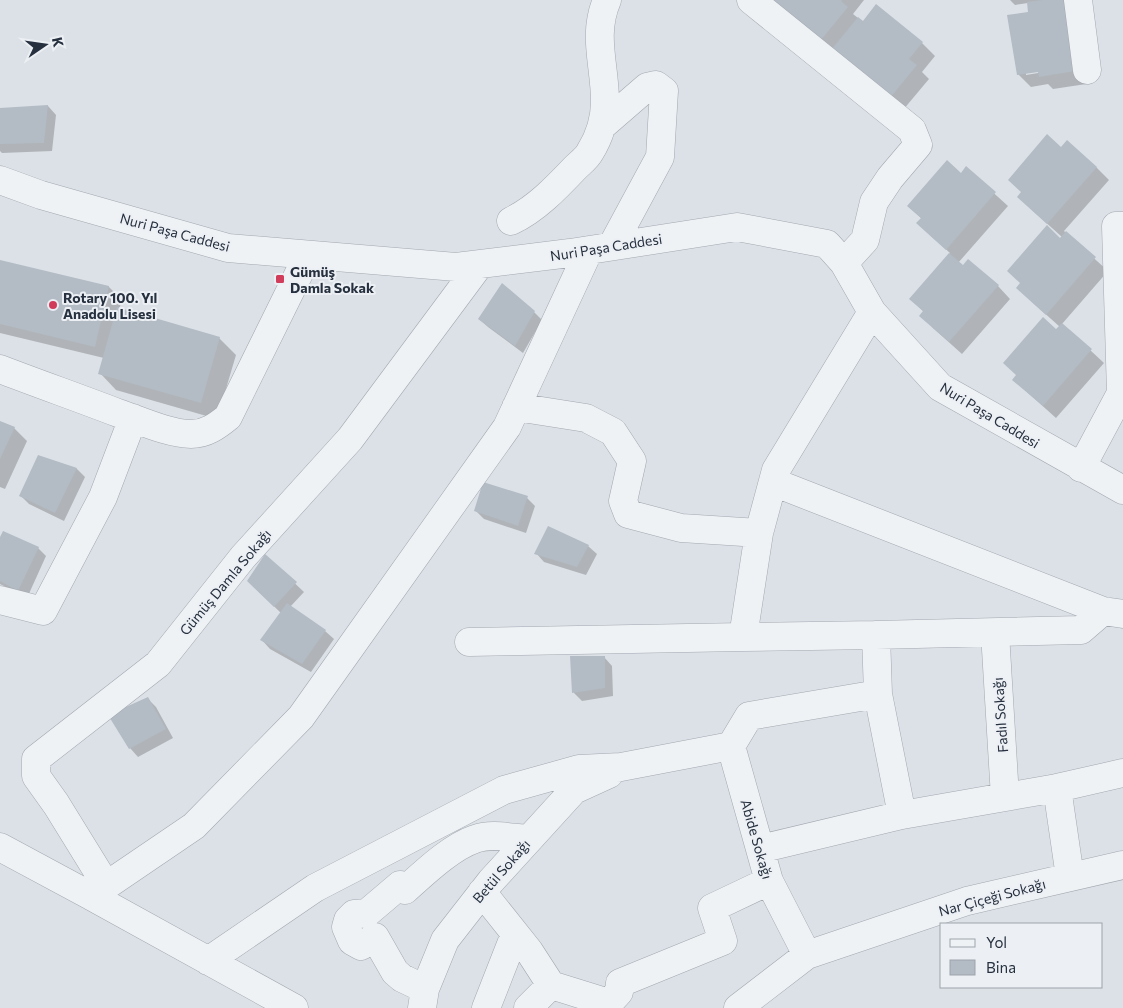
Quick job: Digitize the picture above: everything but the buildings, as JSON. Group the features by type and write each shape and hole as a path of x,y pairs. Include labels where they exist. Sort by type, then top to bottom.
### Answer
{"street":[{"path":"511,221 522,216 552,192 590,153 602,126 605,101 600,63 599,33 602,11 607,0"},
{"path":"751,0 912,130 918,144 890,178 874,202 865,240 844,263"},
{"path":"1078,0 1087,70"},
{"path":"0,847 98,890 194,826 301,718 507,426 600,248 660,156 664,91 656,85 647,88 602,126"},
{"name":"Nuri Paşa Caddesi","path":"0,180 41,195 228,248 456,267 737,227 827,244 844,263 872,312 940,387 1080,468 1123,490"},
{"path":"1080,468 1122,393 1116,226 1123,226"},
{"path":"0,369 133,418 177,432 192,434 206,431 219,425 228,417 308,255"},
{"name":"Gümüş Damla Sokağı","path":"294,1008 208,960 98,890 56,804 36,776 36,759 158,664 243,557 350,439 480,264"},
{"path":"743,637 759,533 776,470 872,312"},
{"path":"516,407 586,418 613,432 632,461 623,501 628,514 681,528 759,533"},
{"path":"0,600 43,611 103,498 133,418"},
{"path":"773,482 1113,613"},
{"path":"470,642 876,636 1081,630 1113,613"},
{"name":"Fadıl Sokağı","path":"995,633 1005,797"},
{"path":"876,636 878,694 902,815"},
{"path":"208,960 315,888 504,790 579,769 621,768 731,746 749,716 878,694"},
{"name":"Abide Sokağı","path":"731,746 769,881 807,955"},
{"name":"Betül Sokağı","path":"423,998 445,940 482,892 574,790 621,768"},
{"path":"760,849 902,815 1057,788 1123,773"},
{"path":"1057,788 1070,877"},
{"path":"423,998 395,972 375,937 361,946 352,941 346,926 348,920 354,914 367,913 400,885 405,890 449,853 475,839 493,836 529,839"},
{"name":"Nar Çiçeği Sokağı","path":"738,1008 807,955 967,901 1123,865"},
{"path":"482,892 530,952 551,985 609,1003 619,992 620,983 723,941 712,908 769,881"},
{"path":"486,1008 515,934"},
{"path":"528,1008 551,985"}],"place":[{"name":"Gümüş Damla Sokak","path":"280,279"},
{"name":"Rotary 100. Yıl Anadolu Lisesi","path":"53,305"}]}
